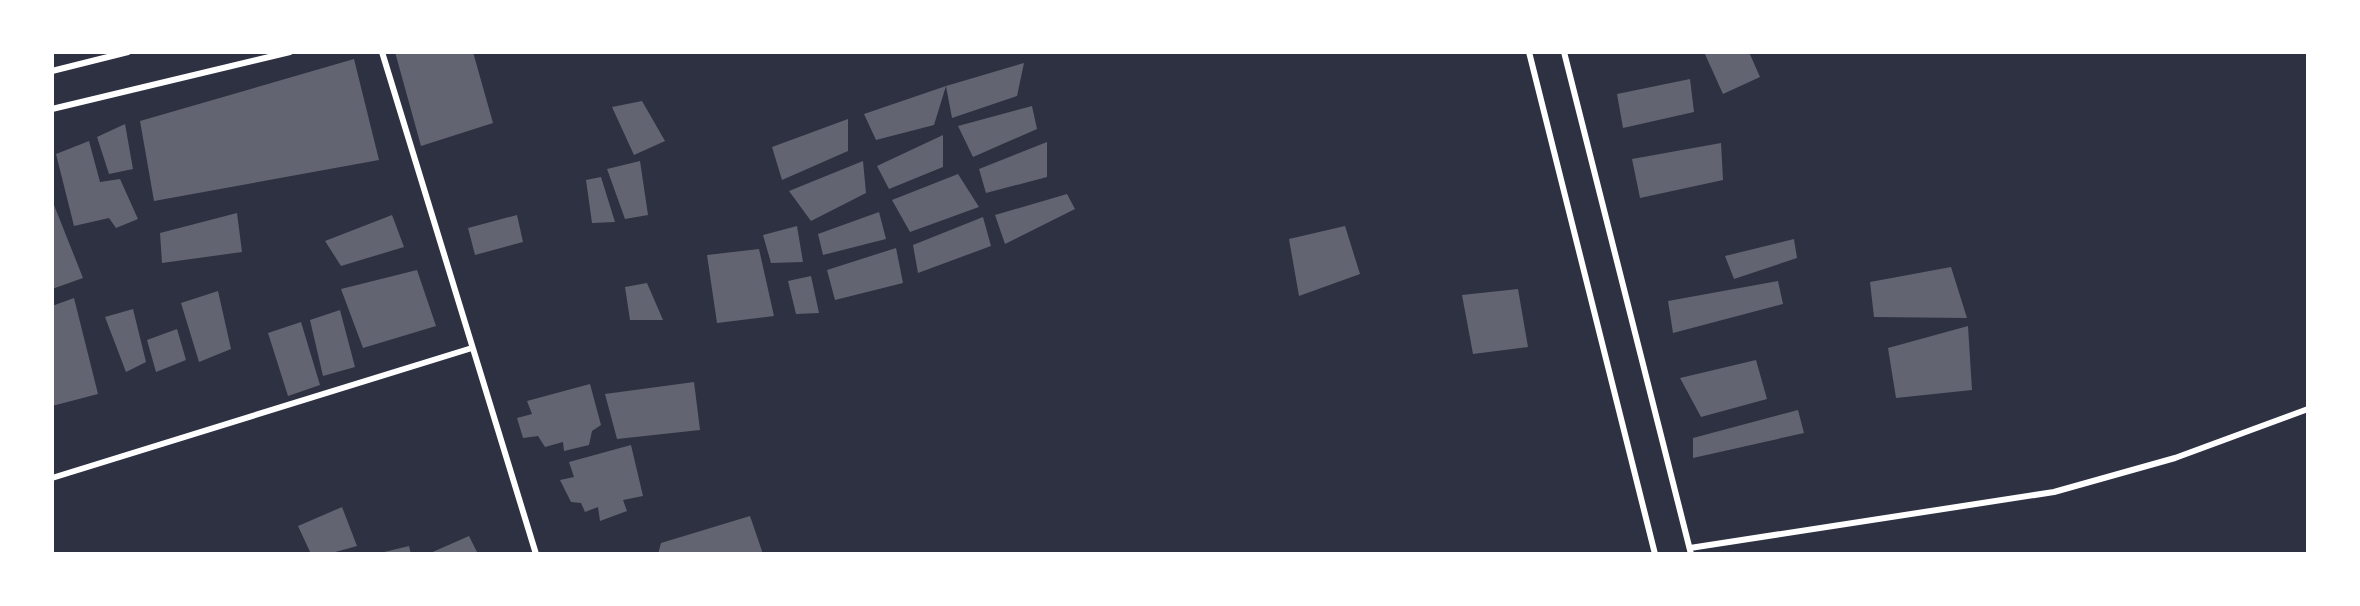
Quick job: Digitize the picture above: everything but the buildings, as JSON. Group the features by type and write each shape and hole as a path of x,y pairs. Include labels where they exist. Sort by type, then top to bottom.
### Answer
{"street":[{"path":"52,71 128,52"},
{"path":"52,110 290,52"},
{"path":"382,52 536,554"},
{"path":"1529,52 1562,174 1655,554"},
{"path":"1564,52 1691,551 2054,492 2175,458 2307,409"},
{"path":"52,478 472,348"}]}
